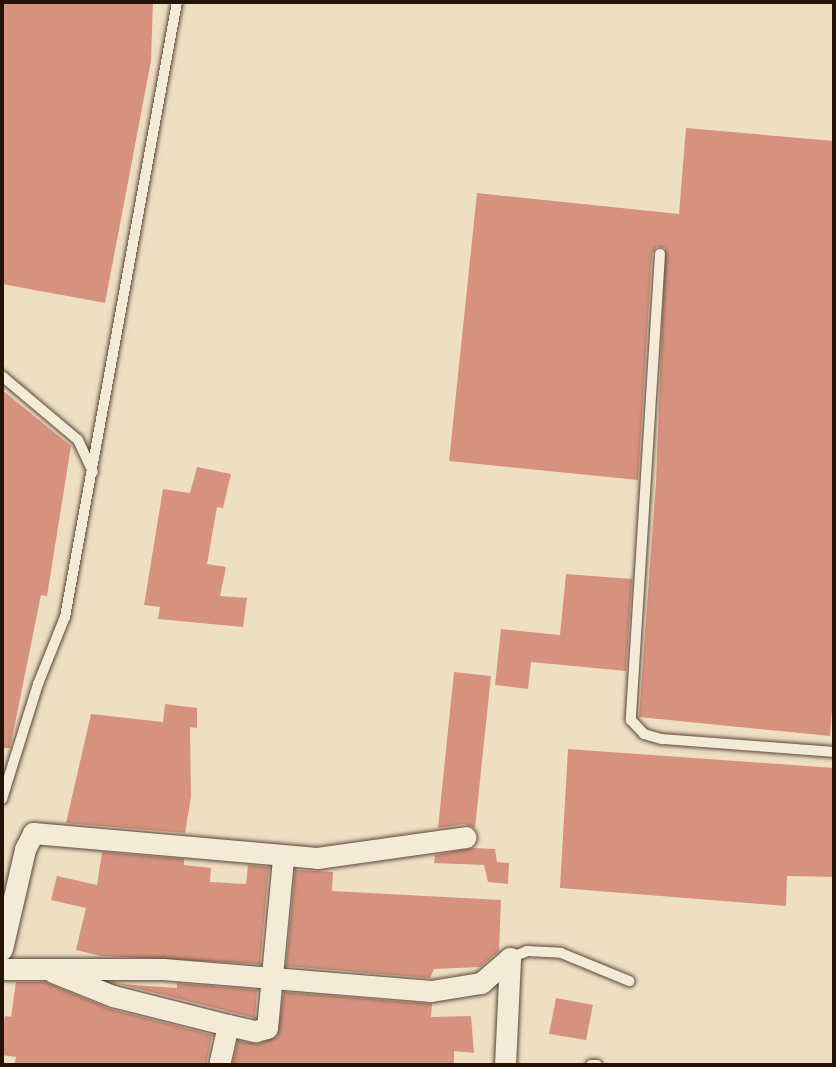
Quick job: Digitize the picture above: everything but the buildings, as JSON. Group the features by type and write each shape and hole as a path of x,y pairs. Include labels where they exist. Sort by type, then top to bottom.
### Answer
{"street":[{"path":"2,949 24,849 33,834 283,858 365,853 466,837"},
{"path":"40,967 113,996 255,1031 267,1028 274,978 283,858"},
{"path":"2,969 163,969 453,990 481,983 510,958"},
{"path":"505,1065 510,958"},
{"path":"219,1065 228,1025"}],"lane":[{"path":"2,799 38,684 65,617 177,2"},
{"path":"660,254 631,720 637,730 653,737 834,752"},
{"path":"2,376 78,439 93,472"},
{"path":"510,958 527,951 561,953 629,981"},
{"path":"591,1065 597,1065"}]}
